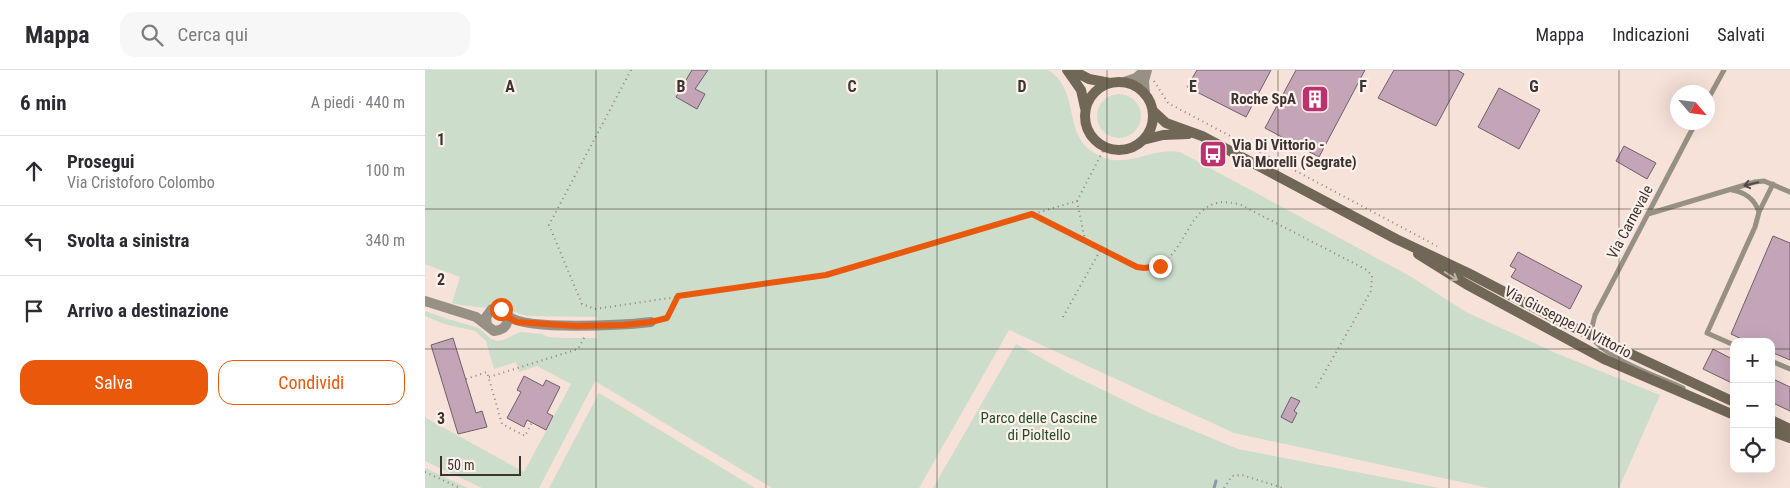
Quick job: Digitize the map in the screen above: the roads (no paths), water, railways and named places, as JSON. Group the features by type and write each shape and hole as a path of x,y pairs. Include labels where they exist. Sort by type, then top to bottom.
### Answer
{"main road":[{"path":"1067,70 1081,90 1086,126 1096,141 1105,147 1117,150 1135,146 1143,140 1152,124 1153,111 1150,101 1145,94 1134,85 1124,82 1111,83 1089,79 1071,70"},
{"path":"1085,112 1090,98 1095,92 1111,83"},
{"name":"Via Giuseppe Di Vittorio","path":"1153,111 1166,123 1202,136 1396,239 1430,254 1590,335 1730,400"},
{"name":"Via Giuseppe Di Vittorio","path":"1143,140 1176,134 1202,136"},
{"name":"Via Giuseppe Di Vittorio","path":"1396,239 1465,284 1554,333 1611,362 1730,413"},
{"path":"1775,422 1790,429"},
{"path":"1775,432 1790,438"}],"street":[{"path":"1124,82 1146,72"},
{"path":"1145,94 1146,72"},
{"path":"425,301 472,316 494,330 501,330 505,327 524,323"},
{"path":"472,316 498,308 504,311 512,320 524,323 591,326 651,322"},
{"path":"487,325 486,317 489,311"},
{"path":"505,327 508,321 507,316"}],"lane":[{"path":"1715,86 1724,70"},
{"name":"Via Carnevale","path":"1590,335 1595,315 1692,130"},
{"path":"1648,214 1755,182 1773,184 1790,192"},
{"path":"1730,343 1707,333 1773,184"},
{"path":"1729,190 1736,190 1748,196 1757,206 1759,212"},
{"path":"1590,335 1595,344 1607,352 1693,393 1702,402"},
{"path":"1775,363 1790,369"}],"waterway":[{"path":"1214,488 1216,481"}],"place":[{"name":"Roche SpA","path":"1315,99"},
{"name":"Via Di Vittorio - Via Morelli (Segrate)","path":"1213,154"}],"park label":[{"name":"Parco delle Cascine di Pioltello","path":"1039,426"}]}
